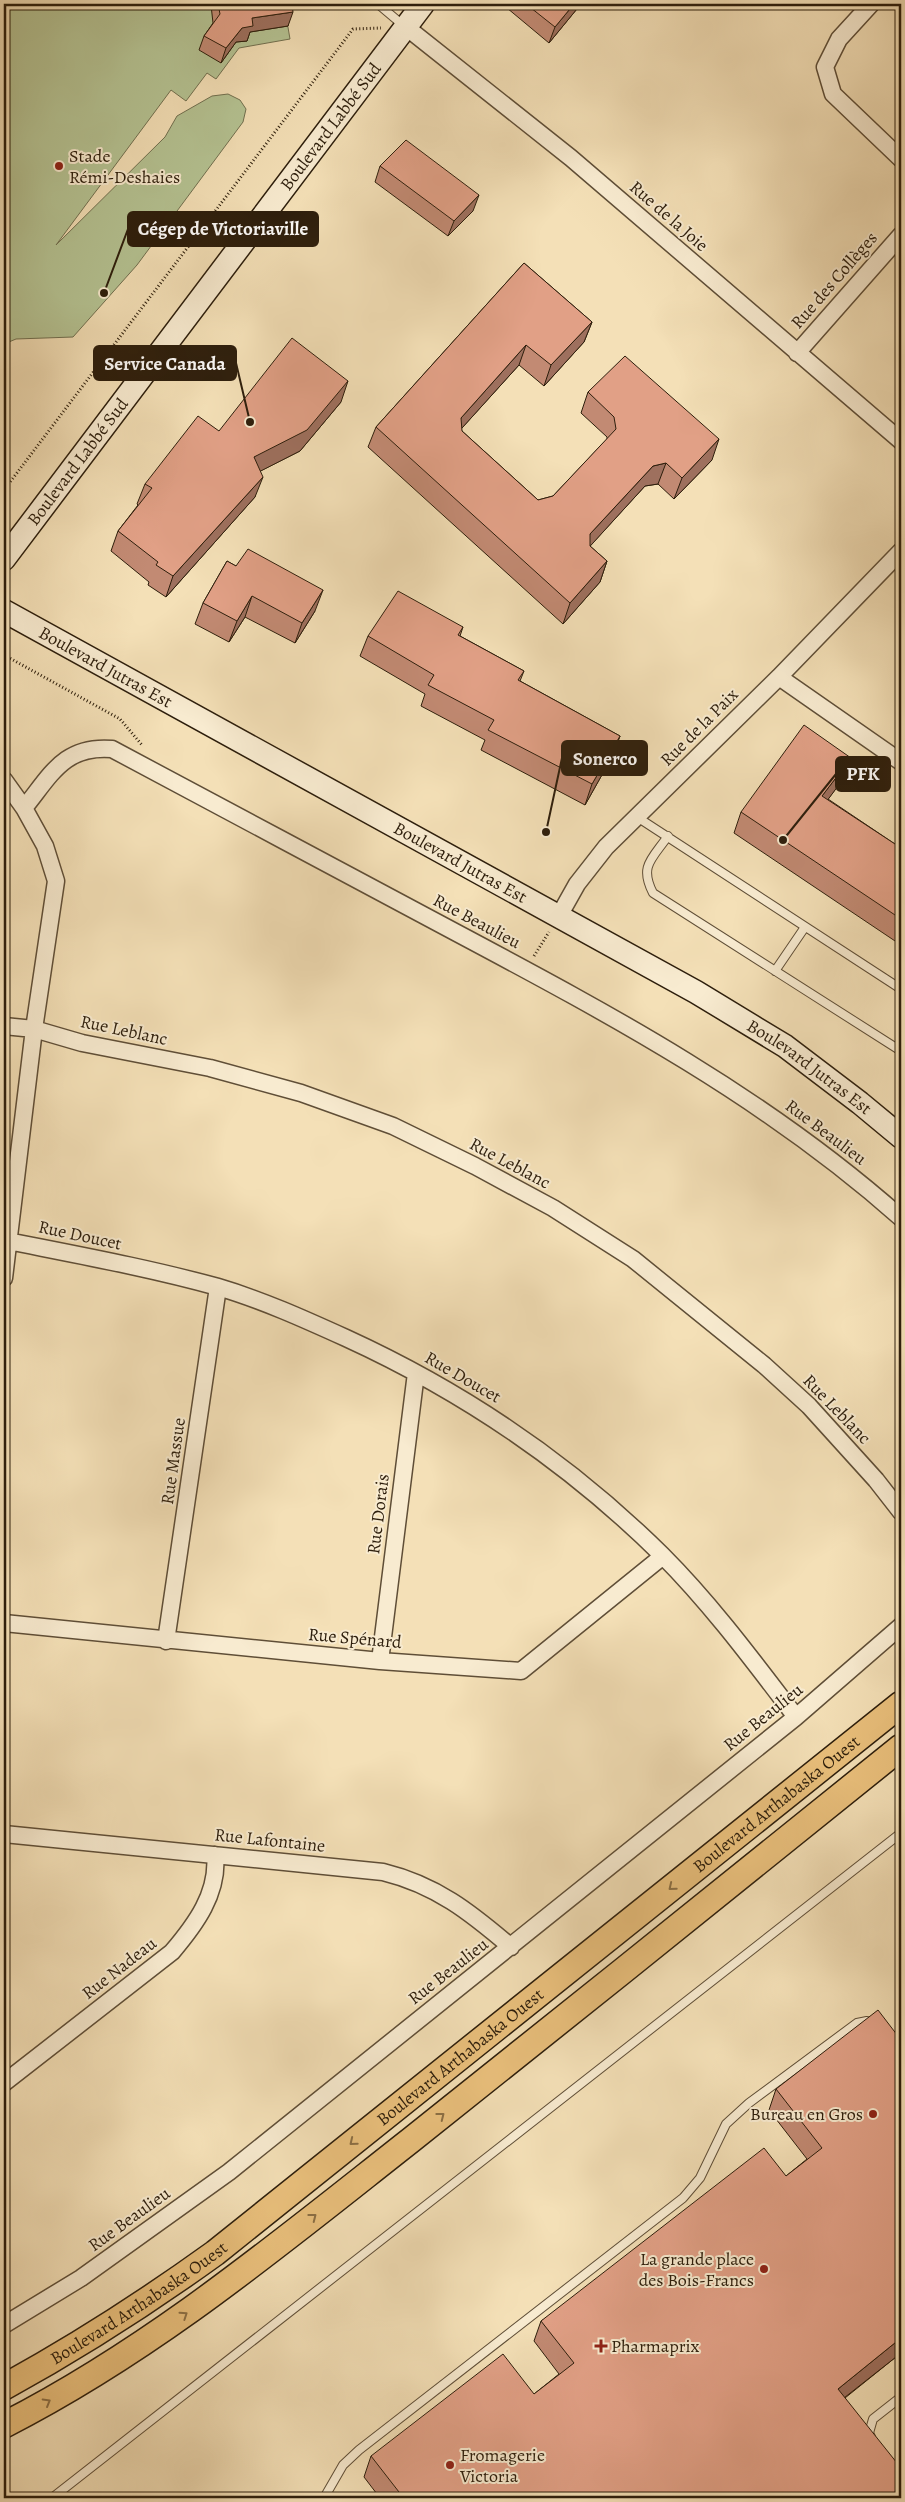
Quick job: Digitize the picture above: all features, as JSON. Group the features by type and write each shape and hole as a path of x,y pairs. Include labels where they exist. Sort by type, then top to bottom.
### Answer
{"main road":[{"name":"Boulevard Labbé Sud","path":"4,559 423,4"},
{"name":"Boulevard Jutras Est","path":"4,611 696,992 785,1046 860,1103 901,1138"},
{"name":"Boulevard Arthabaska Ouest","path":"4,2387 63,2354 133,2310 215,2253 901,1704"},
{"name":"Boulevard Arthabaska Ouest","path":"4,2425 122,2358 206,2301 466,2096 901,1747"}],"street":[{"path":"871,4 839,39 825,66 833,94 901,159"},
{"name":"Rue de la Joie","path":"406,27 571,158 901,441"},
{"name":"Rue des Collèges","path":"797,353 901,235"},
{"name":"Rue de la Paix","path":"559,916 577,884 606,847 779,677 901,551"},
{"path":"779,677 901,762"},
{"name":"Rue Beaulieu","path":"24,808 58,766 76,752 86,749 112,749 526,970 731,1088 801,1136 901,1218"},
{"path":"4,780 24,808 45,846 56,881 34,1029 4,1278"},
{"name":"Rue Leblanc","path":"4,1026 34,1029 82,1043 210,1068 300,1093 393,1126 475,1166 553,1208 632,1259 764,1365 809,1406 876,1480 901,1512"},
{"name":"Rue Doucet","path":"8,1241 109,1261 218,1287 279,1308 382,1355 489,1414 577,1480 663,1556 736,1640 796,1717"},
{"name":"Rue Massue","path":"166,1641 218,1287"},
{"name":"Rue Dorais","path":"380,1661 416,1373"},
{"name":"Rue Spénard","path":"4,1623 166,1641 521,1672 663,1556"},
{"name":"Rue Beaulieu","path":"4,2325 81,2278 229,2172 796,1717 901,1626"},
{"name":"Rue Lafontaine","path":"4,1834 383,1872 409,1878 436,1890 462,1907 511,1947"},
{"name":"Rue Nadeau","path":"4,2083 172,1952 194,1926 210,1894 216,1867 215,1855"}],"lane":[{"path":"378,4 406,27"},
{"path":"637,816 901,989"},
{"path":"668,836 648,866 646,880 653,894 901,1051"},
{"path":"775,971 805,927"},
{"path":"52,2498 901,1833"},
{"path":"324,2498 343,2465 359,2450 683,2198 700,2178 726,2124 749,2103 857,2023 866,2021 879,2032"},
{"path":"878,2447 868,2433 870,2424 873,2419 901,2397"}],"path":[{"path":"4,490 352,29 406,27"},
{"path":"4,655 120,718 142,744 152,770"},
{"path":"526,970 559,916"}],"green space":[{"name":"Stade Rémi-Deshaies","path":"4,4 284,4 290,39 239,48 216,79 207,73 186,101 171,90 56,245 165,137 177,116 212,96 228,94 240,100 246,109 243,122 137,265 73,337 16,339 4,344"}],"building":[{"path":"218,4 292,4 293,12 252,18 253,26 242,28 226,48 204,36 220,14"},
{"path":"526,4 574,4 555,27"},
{"path":"406,140 479,195 454,221 380,166"},
{"path":"524,263 592,322 551,365 526,345 461,418 462,431 538,500 553,496 616,429 614,417 588,392 625,356 719,439 682,478 666,463 653,466 590,534 590,546 607,561 570,603 376,427"},
{"path":"292,338 348,381 307,430 254,457 263,477 173,576 156,565 158,562 118,531 152,488 145,484 198,416 219,431"},
{"path":"248,549 323,590 302,623 252,596 237,621 203,603 227,561 236,566"},
{"path":"398,591 463,627 458,635 524,671 518,680 620,736 592,784 488,730 494,720 428,685 434,675 368,636"},
{"path":"804,725 851,758 822,796 898,846 901,841 901,919 741,812"},
{"name":"La grande place des Bois-Francs","path":"878,2010 901,2040 901,2338 838,2389 901,2468 901,2498 391,2498 399,2492 371,2456 503,2354 534,2394 574,2363 541,2321 764,2148 786,2176 822,2148 776,2089"}],"place":[{"name":"Stade Rémi-Deshaies","path":"59,166"},
{"name":"Cégep de Victoriaville","path":"104,293"},
{"name":"Service Canada","path":"250,422"},
{"name":"Sonerco","path":"546,832"},
{"name":"PFK","path":"783,840"},
{"name":"Bureau en Gros","path":"873,2114"},
{"name":"La grande place des Bois-Francs","path":"764,2269"},
{"name":"Pharmaprix","path":"601,2346"},
{"name":"Fromagerie Victoria","path":"450,2465"}]}
